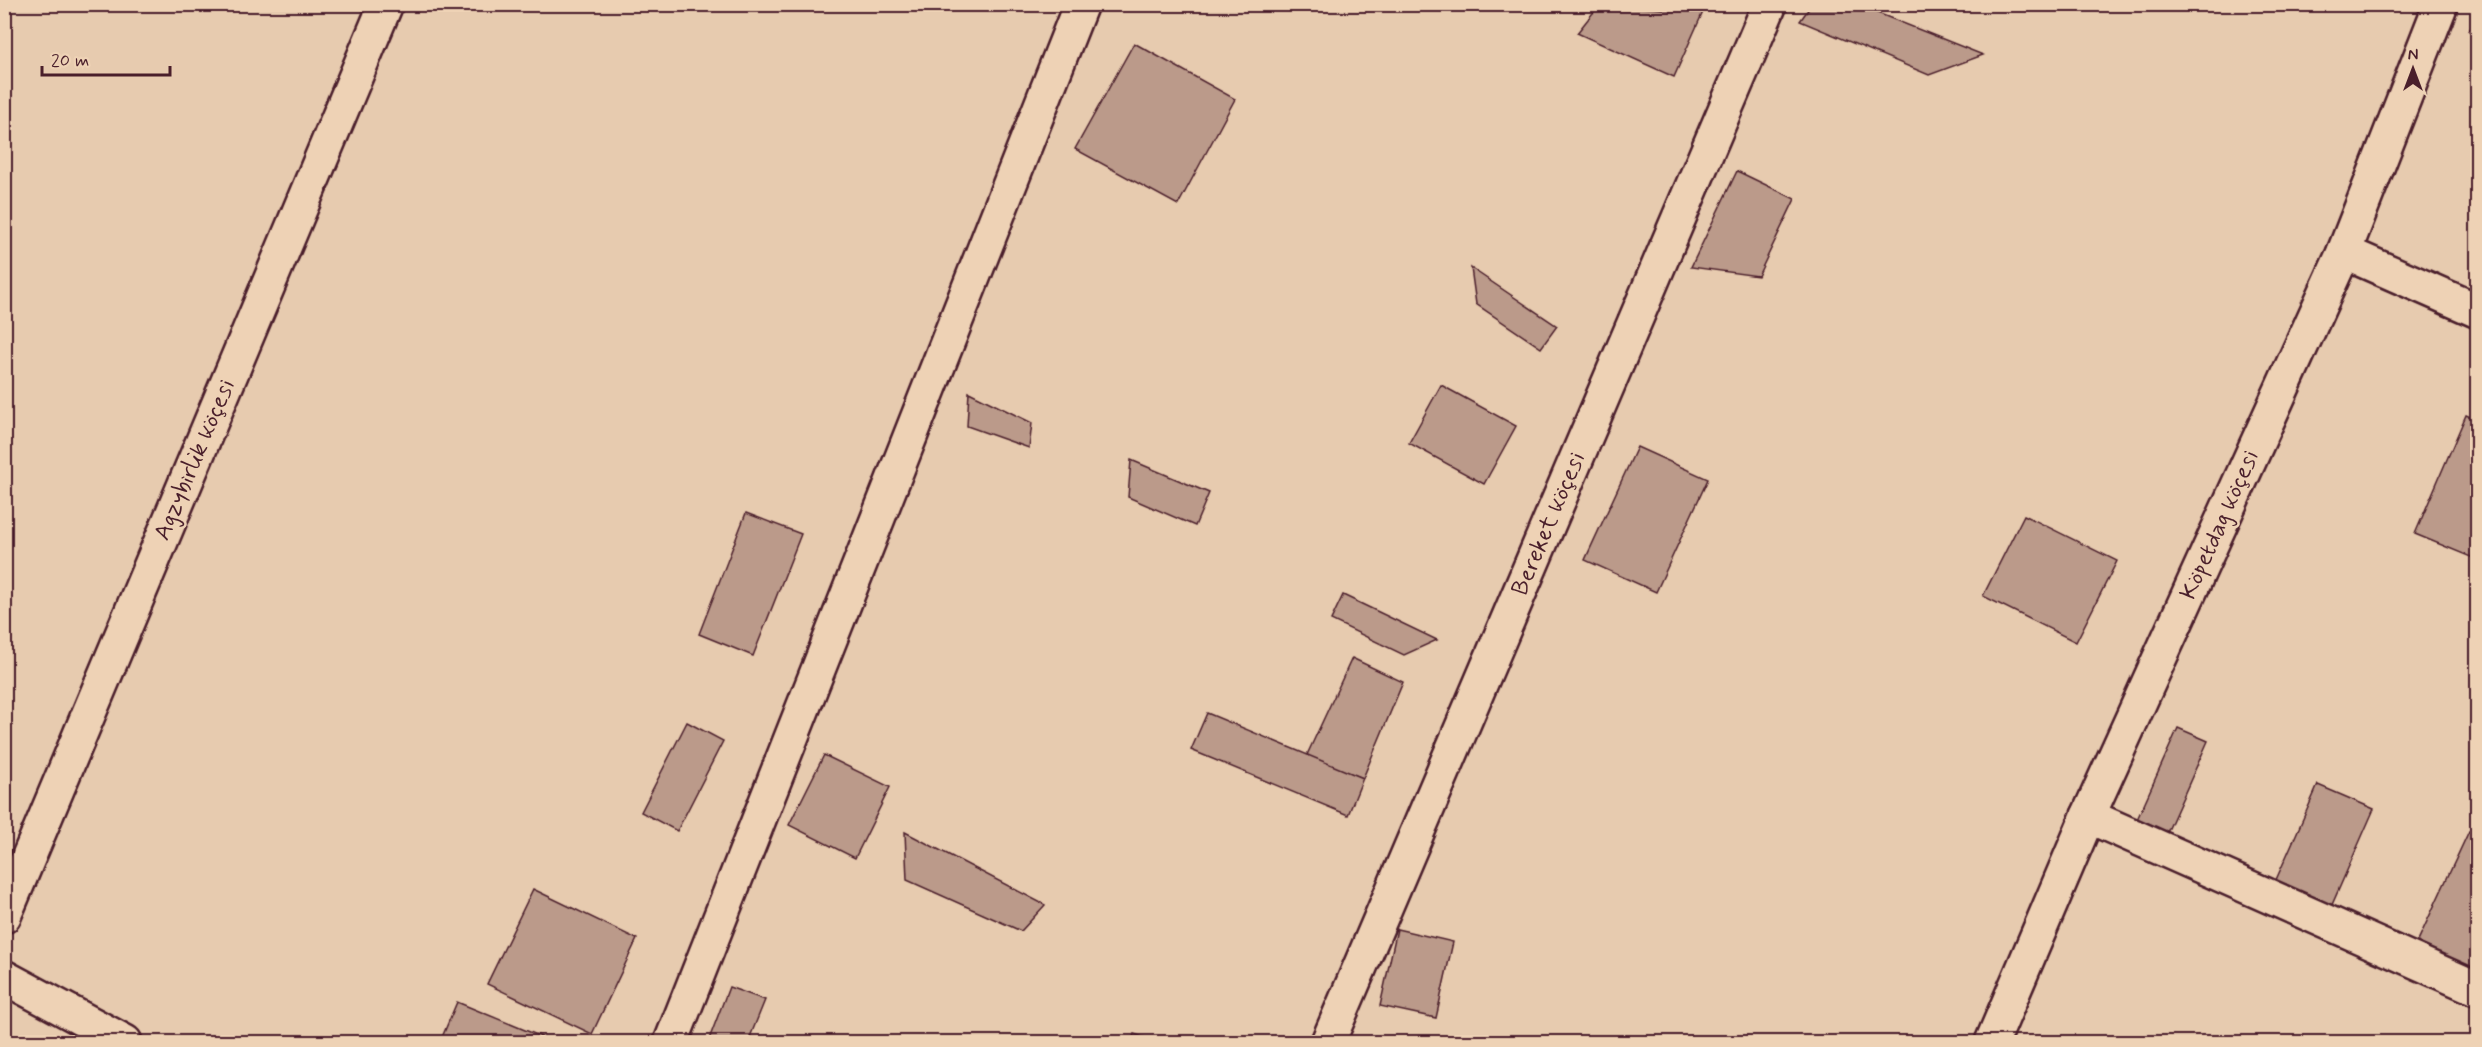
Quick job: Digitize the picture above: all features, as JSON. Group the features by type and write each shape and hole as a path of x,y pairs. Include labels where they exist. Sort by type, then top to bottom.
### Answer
{"street":[{"name":"Agzybirlik köçesi","path":"4,916 386,4"},
{"path":"670,1042 1081,4"},
{"name":"Bereket köçesi","path":"1328,1042 1770,4"},
{"name":"Köpetdag köçesi","path":"1992,1042 2088,816 2344,252 2441,4"},
{"path":"2344,252 2478,311"},
{"path":"2088,816 2478,989"},
{"path":"4,977 125,1042"}],"building":[{"path":"1600,4 1703,12 1674,77 1577,33"},
{"path":"1812,4 1855,4 1983,55 1929,75 1800,21"},
{"path":"2478,16 2478,35 2469,31"},
{"path":"1134,43 1235,99 1178,205 1075,149"},
{"path":"1737,171 1795,199 1758,276 1691,267"},
{"path":"1471,268 1557,326 1541,348 1476,304"},
{"path":"1441,385 1516,426 1484,484 1409,443"},
{"path":"969,392 1032,423 1029,448 967,426"},
{"path":"2466,415 2478,420 2478,560 2415,534"},
{"path":"1637,447 1708,479 1656,592 1585,560"},
{"path":"1131,460 1209,493 1195,526 1128,497"},
{"path":"746,513 801,534 753,656 699,634"},
{"path":"2024,515 2117,561 2076,642 1983,596"},
{"path":"1343,595 1437,640 1404,655 1331,620"},
{"path":"1352,658 1403,682 1363,778 1306,757"},
{"path":"1207,713 1363,778 1348,815 1191,750"},
{"path":"687,722 723,741 677,831 641,812"},
{"path":"2178,728 2208,741 2165,837 2135,824"},
{"path":"824,755 890,787 855,858 789,825"},
{"path":"2318,785 2374,809 2331,907 2275,882"},
{"path":"2469,831 2478,835 2476,972 2416,945"},
{"path":"905,832 1045,905 1021,931 907,880"},
{"path":"533,889 637,939 592,1034 487,984"},
{"path":"1397,929 1453,942 1436,1018 1380,1006"},
{"path":"729,987 765,1000 748,1042 708,1042"},
{"path":"457,1002 554,1042 440,1042"},
{"path":"1134,1034 1158,1042 1131,1042"}]}
